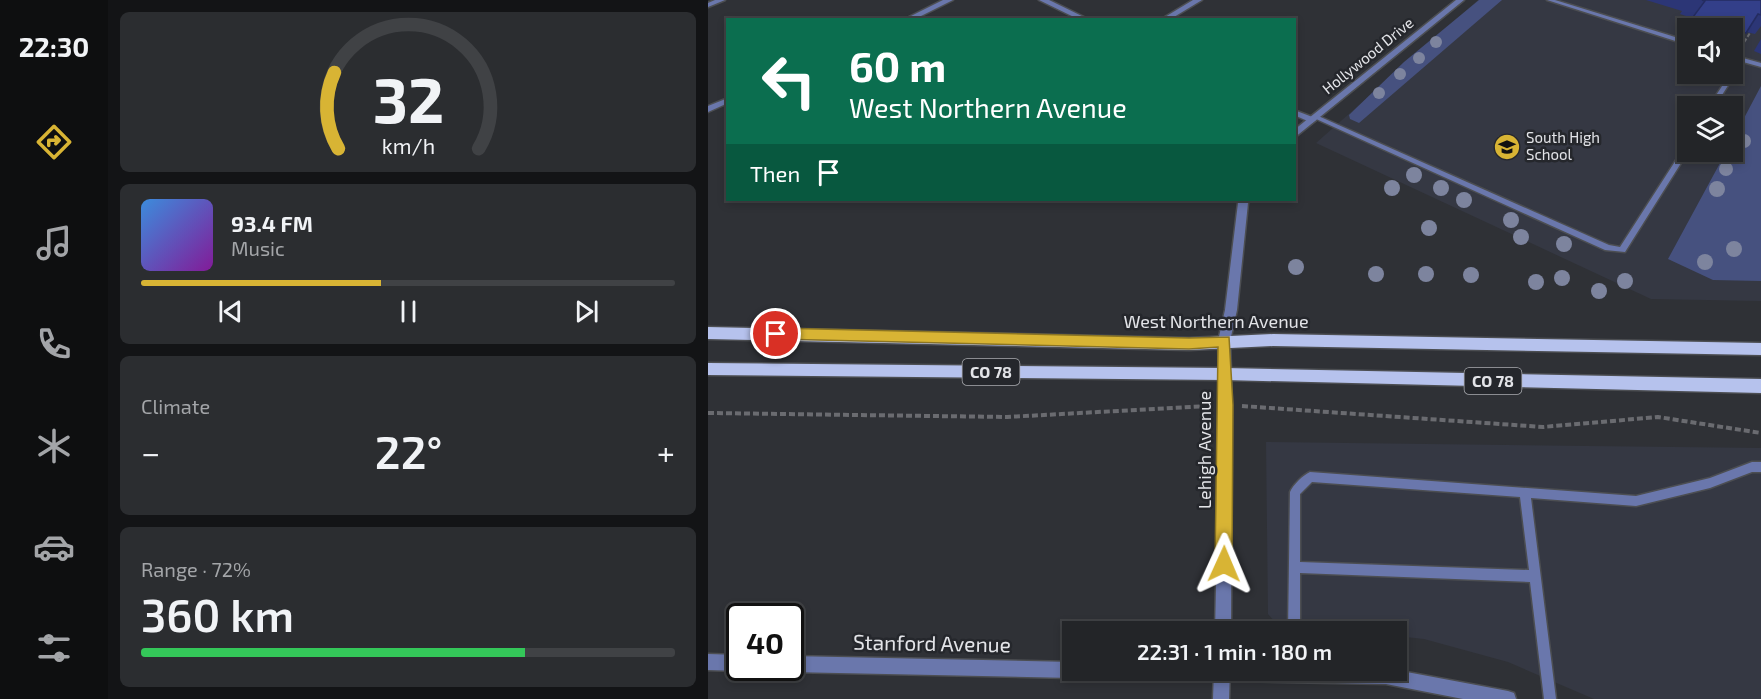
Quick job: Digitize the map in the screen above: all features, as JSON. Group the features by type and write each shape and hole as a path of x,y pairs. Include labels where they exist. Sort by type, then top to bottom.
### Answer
{"main road":[{"name":"West Northern Avenue","path":"708,333 866,334 1189,344 1224,341 1761,349"},
{"name":"CO 78","path":"708,369 1225,374 1761,386"}],"street":[{"path":"708,5 721,0"},
{"path":"910,18 949,0"},
{"path":"1043,0 1083,18"},
{"path":"1166,18 1198,0"},
{"name":"Hollywood Drive","path":"1296,133 1460,0"},
{"path":"708,109 726,101"},
{"path":"1296,113 1314,118"},
{"path":"1224,341 1231,310 1244,201"},
{"name":"Lehigh Avenue","path":"1223,621 1224,341"},
{"path":"708,662 726,663"},
{"name":"Stanford Avenue","path":"804,664 1062,670"},
{"path":"1407,680 1508,699"},
{"path":"1221,699 1222,681"}],"lane":[{"path":"1550,0 1677,40"},
{"path":"1743,59 1761,65"},
{"path":"1314,118 1608,248 1622,250 1678,162"},
{"path":"1294,621 1295,492 1310,477 1636,501 1710,483 1752,467 1761,467"},
{"path":"1525,493 1550,699"},
{"path":"1294,567 1535,576"}],"shaded area":[{"name":"South High School","path":"1478,0 1761,0 1761,301 1651,299 1316,143"},
{"path":"1479,0 1502,0 1359,123 1350,119 1349,115 1404,62"},
{"path":"1761,86 1761,281 1713,280 1668,259 1721,162 1743,162 1743,120"},
{"path":"1266,442 1761,448 1761,699 1594,699 1508,662 1424,639 1407,637 1407,621 1274,621 1268,614"}],"building":[{"path":"1702,0 1761,0 1761,15 1758,14 1746,33 1743,32 1743,18 1693,17 1705,1"}],"place":[{"name":"South High School","path":"1507,147"}],"route":[{"path":"776,334 866,334 1189,344 1224,341 1226,405 1224,564"}]}
